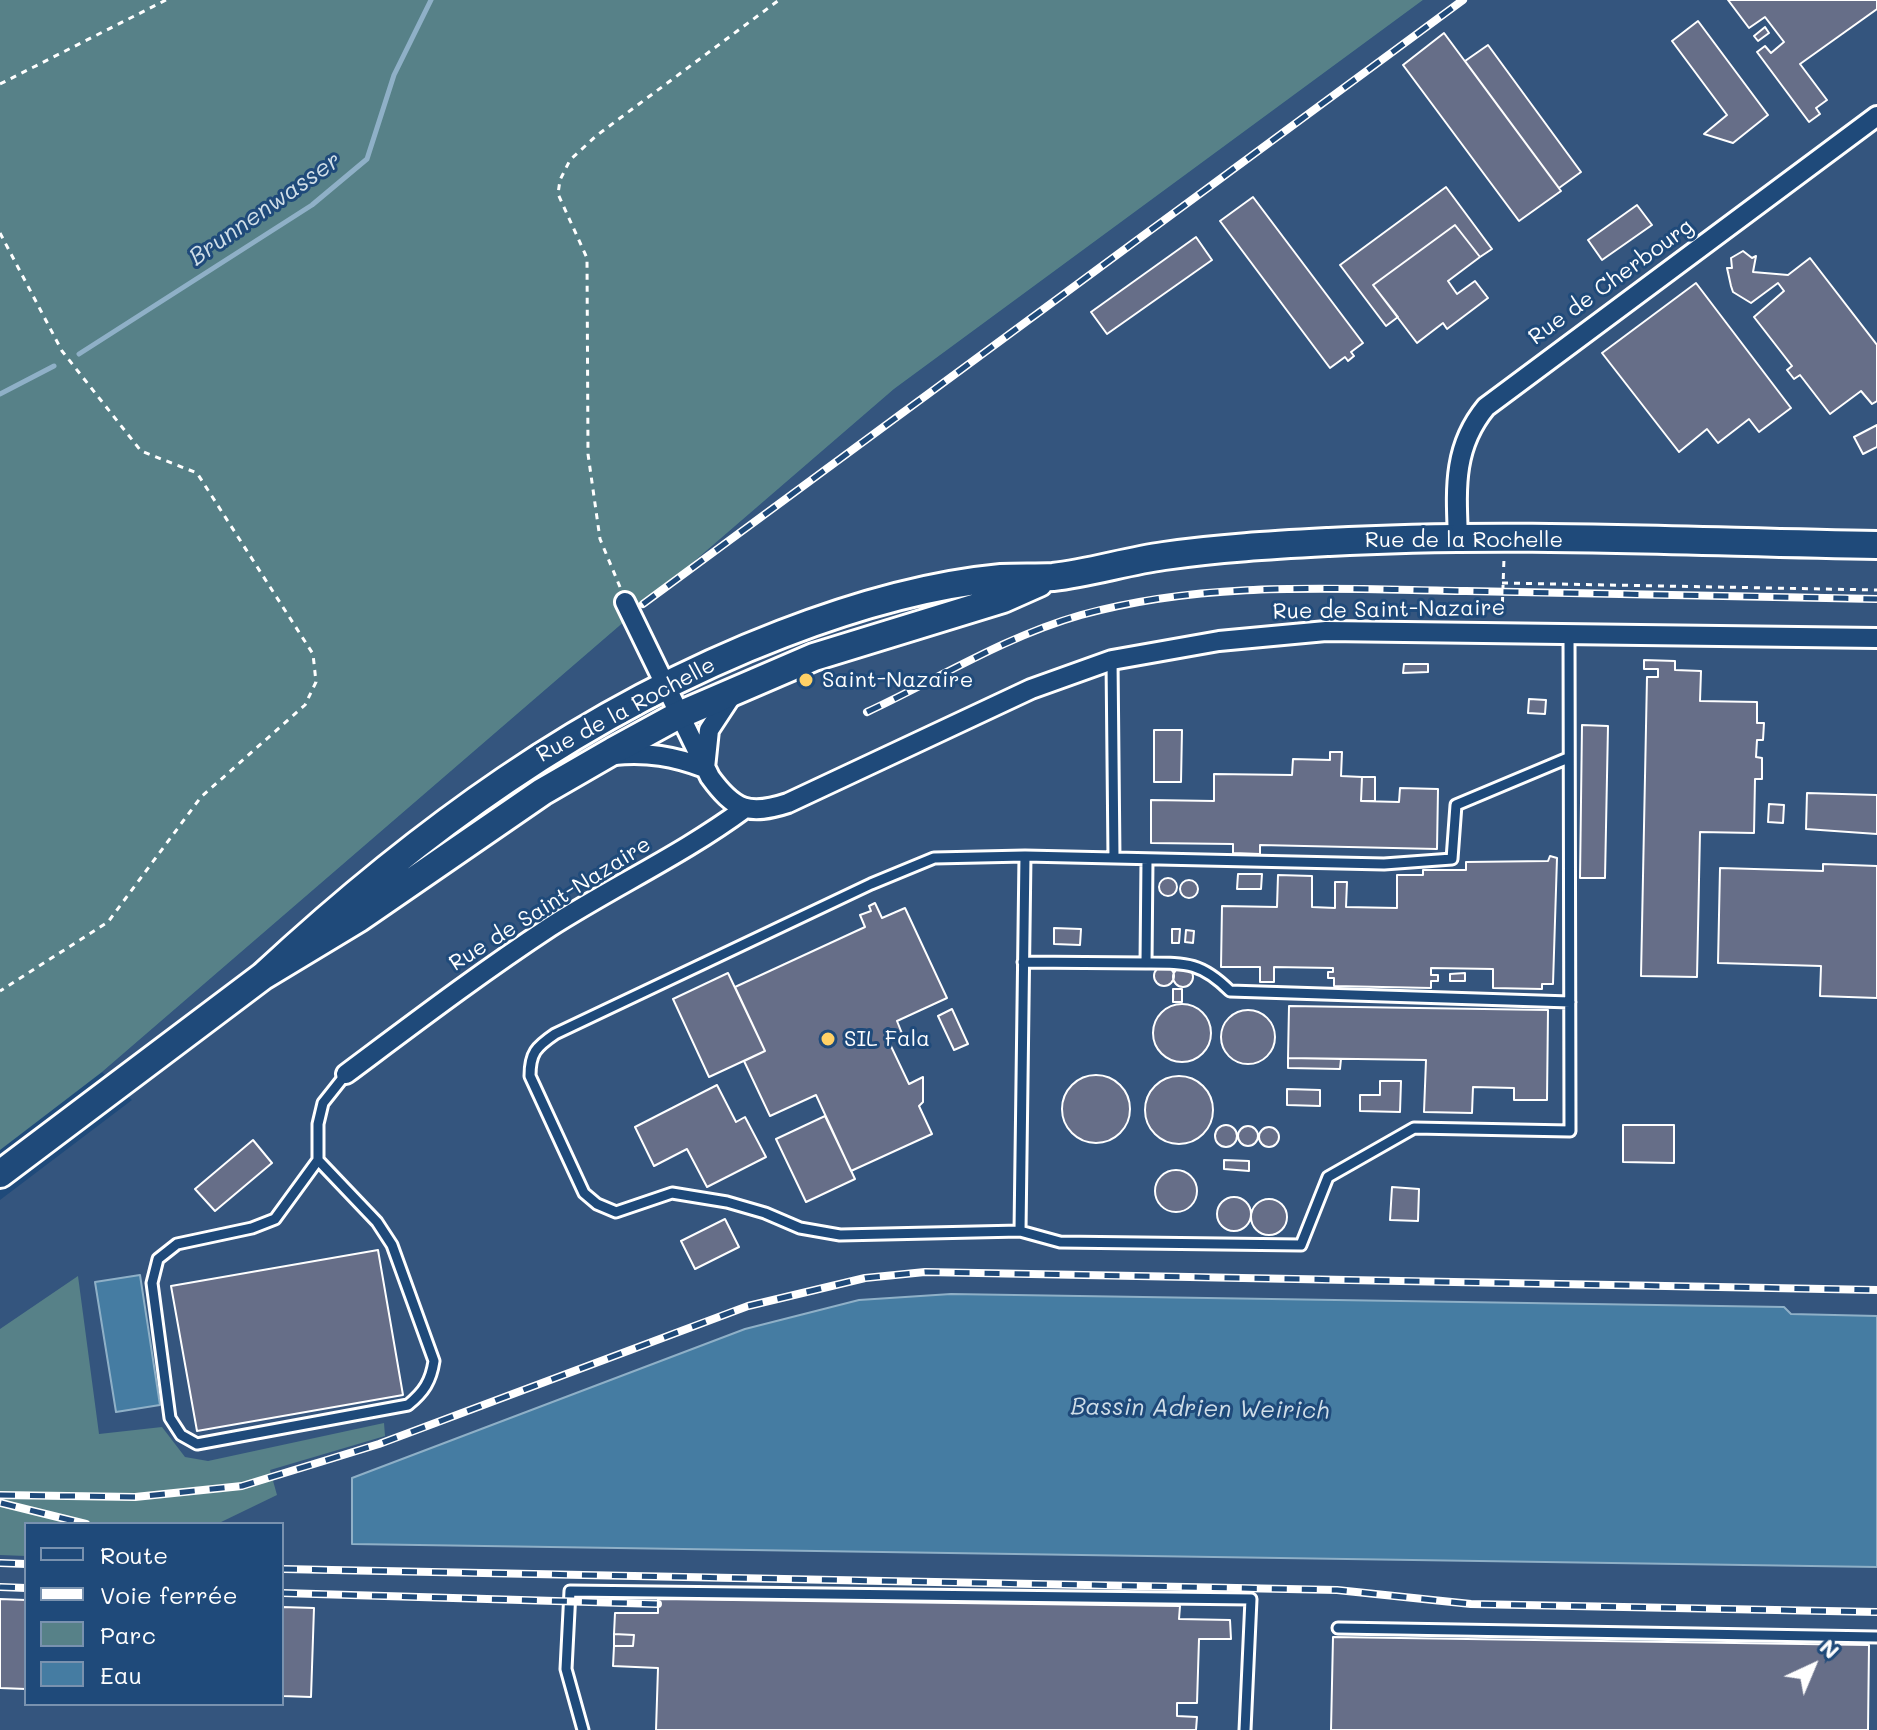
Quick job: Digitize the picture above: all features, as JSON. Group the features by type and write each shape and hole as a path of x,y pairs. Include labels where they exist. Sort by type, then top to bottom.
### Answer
{"main road":[{"name":"Rue de la Rochelle","path":"263,976 331,913 464,806 557,744 664,687 783,633 881,601 955,584 1054,576 1198,552 1328,542 1458,538 1877,545"},
{"name":"Rue de la Rochelle","path":"0,1174 263,976 359,918 542,792 604,756 677,716 814,657 1003,599 1054,576"}],"street":[{"name":"Rue de Cherbourg","path":"1458,538 1459,458 1468,432 1486,407 1877,116"},
{"path":"625,602 677,716 705,768 718,788 744,809"},
{"name":"Rue de Saint-Nazaire","path":"346,1074 451,995 552,926 705,838 744,809 768,810 788,803 1031,689 1112,660 1219,641 1326,631 1877,638"},
{"path":"705,768 709,730 735,690"},
{"path":"604,756 647,753 676,757 705,768"}],"lane":[{"path":"1568,758 1456,805 1452,859 1384,864 950,855 909,869 555,1034 535,1047 530,1059 530,1076 584,1193 597,1204 616,1212 672,1193 727,1202 800,1228 840,1235 1020,1231 1060,1242 1301,1245 1328,1177 1414,1128 1570,1131 1569,632"},
{"path":"1112,660 1114,858"},
{"path":"1020,1231 1025,856"},
{"path":"1146,963 1147,860"},
{"path":"1023,962 1187,963 1210,971 1230,991 1570,1002"},
{"path":"318,1160 377,1222 392,1245 434,1361 431,1378 420,1395 408,1405 197,1444 181,1435 170,1418 152,1283 158,1259 177,1244 252,1228 275,1219 318,1160 318,1124 323,1103 346,1074"},
{"path":"583,1730 566,1669 570,1591 1251,1599 1245,1730"},
{"path":"1338,1628 1877,1637"}],"path":[{"path":"0,84 166,0"},
{"path":"625,602 600,539 588,454 587,258 558,194 560,180 570,160 596,136 779,0"},
{"path":"0,233 62,351 141,451 197,473 313,654 316,682 305,705 201,797 108,922 0,991"},
{"path":"1502,632 1505,539"},
{"path":"1502,583 1877,590"}],"shaded area":[{"path":"1423,0 1877,0 1877,1730 0,1730 0,1200 132,1100 102,1072 894,389"}],"green space":[{"path":"0,0 1423,0 894,389 102,1072 0,1150"},
{"path":"78,1276 99,1434 162,1427 185,1457 208,1461 384,1423 385,1436 270,1470 277,1495 221,1522 24,1522 24,1556 0,1555 0,1329"}],"water":[{"path":"140,1275 160,1405 116,1412 95,1282"},
{"name":"Bassin Adrien Weirich","path":"951,1294 1784,1307 1791,1314 1877,1316 1877,1567 352,1544 352,1478 745,1329 859,1300"}],"building":[{"path":"1728,0 1877,0 1877,9 1800,64 1827,100 1816,108 1820,114 1809,122 1757,52 1765,46 1771,53 1784,42 1765,17 1749,28"},
{"path":"1698,21 1768,115 1733,143 1704,134 1727,115 1672,41"},
{"path":"1765,27 1769,33 1758,41 1754,36"},
{"path":"1444,33 1561,191 1519,221 1403,65"},
{"path":"1488,45 1581,172 1559,188 1465,61"},
{"path":"1446,187 1492,249 1480,257 1455,225 1373,285 1398,317 1386,326 1340,265"},
{"path":"1253,197 1363,343 1351,352 1354,356 1348,361 1345,357 1330,368 1220,221"},
{"path":"1637,205 1652,225 1602,260 1588,240"},
{"path":"1455,225 1480,257 1448,281 1457,294 1475,281 1488,298 1447,329 1443,323 1417,343 1373,285"},
{"path":"1196,237 1212,260 1107,334 1091,312"},
{"path":"1743,251 1752,258 1756,256 1753,272 1788,275 1810,258 1877,345 1877,401 1872,404 1861,391 1830,414 1800,375 1794,379 1787,370 1792,366 1754,317 1784,291 1778,283 1751,303 1733,292 1727,268 1732,268 1731,258"},
{"path":"1696,283 1791,408 1759,432 1749,419 1718,443 1707,429 1679,452 1602,353"},
{"path":"1877,425 1877,447 1863,454 1854,437"},
{"path":"1644,660 1675,661 1675,670 1701,671 1700,701 1757,702 1757,723 1764,723 1763,740 1757,740 1756,757 1762,758 1762,779 1755,779 1754,833 1700,832 1697,977 1641,976 1647,677 1658,677 1658,669 1644,669"},
{"path":"1404,664 1428,664 1428,672 1403,673"},
{"path":"1529,699 1546,700 1545,714 1528,713"},
{"path":"1582,725 1608,726 1605,878 1580,878"},
{"path":"1154,730 1182,730 1181,782 1154,782"},
{"path":"1330,752 1342,752 1341,776 1362,777 1361,801 1399,802 1400,788 1438,789 1437,849 1260,845 1260,854 1233,853 1233,844 1151,843 1151,800 1214,801 1214,774 1292,775 1293,759 1330,760"},
{"path":"1362,777 1375,777 1375,801 1361,801"},
{"path":"1807,793 1877,795 1877,834 1806,829"},
{"path":"1769,804 1784,805 1783,823 1768,822"},
{"path":"1550,856 1557,858 1553,984 1542,984 1542,989 1493,988 1493,969 1431,968 1431,975 1438,975 1438,981 1431,981 1431,988 1334,986 1334,978 1328,978 1328,972 1333,972 1333,968 1274,967 1274,982 1260,982 1260,967 1221,967 1222,906 1277,907 1278,875 1312,876 1312,907 1335,908 1335,882 1347,882 1346,907 1397,908 1397,875 1423,875 1423,870 1466,870 1466,862 1548,861"},
{"path":"1823,864 1877,866 1877,998 1820,996 1821,966 1718,963 1720,868 1823,871"},
{"path":"1238,874 1262,874 1261,889 1237,889"},
{"path":"1164,878 1172,878 1177,887 1175,894 1164,896 1159,891 1159,883"},
{"path":"1185,880 1193,880 1198,889 1196,896 1185,898 1180,893 1180,885"},
{"name":"SIL Fala","path":"875,903 882,918 905,908 947,998 897,1021 903,1036 889,1042 909,1084 923,1077 923,1102 919,1106 932,1134 851,1171 816,1095 770,1116 744,1061 765,1051 735,987 865,927 860,915 871,911 869,906"},
{"path":"1054,928 1081,929 1080,945 1054,944"},
{"path":"1172,929 1180,929 1179,943 1172,943"},
{"path":"1186,930 1194,931 1193,943 1185,942"},
{"path":"1164,966 1171,969 1174,976 1171,983 1164,986 1157,983 1154,976 1157,969"},
{"path":"1183,967 1190,970 1193,977 1190,984 1183,987 1176,984 1173,977 1176,970"},
{"path":"728,973 765,1051 709,1077 673,999"},
{"path":"1465,973 1465,981 1450,981 1450,974"},
{"path":"1173,989 1182,989 1182,1002 1173,1002"},
{"path":"1182,1004 1203,1012 1211,1033 1203,1054 1182,1062 1161,1054 1153,1033 1161,1012"},
{"path":"1289,1006 1548,1010 1547,1100 1514,1100 1514,1088 1473,1087 1472,1113 1424,1112 1426,1060 1288,1058"},
{"path":"952,1009 968,1044 954,1050 938,1016"},
{"path":"1248,1010 1259,1012 1267,1018 1273,1026 1273,1048 1267,1056 1259,1062 1248,1064 1237,1062 1229,1056 1223,1048 1221,1037 1223,1026 1229,1018 1237,1012"},
{"path":"1288,1058 1341,1059 1340,1069 1288,1068"},
{"path":"1103,1075 1124,1090 1130,1109 1128,1122 1120,1133 1103,1143 1089,1143 1072,1133 1064,1122 1062,1102 1072,1085 1083,1077"},
{"path":"1179,1076 1203,1086 1213,1110 1203,1134 1179,1144 1155,1134 1145,1110 1155,1086"},
{"path":"1380,1081 1401,1081 1400,1112 1360,1111 1360,1095 1380,1095"},
{"path":"717,1085 736,1122 745,1117 766,1157 707,1187 687,1149 654,1166 635,1127"},
{"path":"1287,1089 1320,1090 1320,1106 1287,1105"},
{"path":"825,1116 855,1179 806,1202 776,1139"},
{"path":"1226,1125 1234,1128 1237,1136 1234,1144 1226,1147 1218,1144 1215,1136 1218,1128"},
{"path":"1623,1125 1674,1125 1674,1163 1623,1162"},
{"path":"1244,1126 1252,1126 1258,1136 1252,1146 1244,1146 1238,1140 1238,1132"},
{"path":"1265,1127 1273,1127 1279,1137 1273,1147 1265,1147 1259,1141 1259,1133"},
{"path":"253,1140 272,1163 215,1211 195,1189"},
{"path":"1224,1160 1249,1161 1249,1171 1224,1169"},
{"path":"1176,1170 1191,1176 1197,1191 1191,1206 1176,1212 1161,1206 1155,1191 1161,1176"},
{"path":"1392,1187 1419,1189 1418,1221 1390,1220"},
{"path":"1234,1197 1246,1202 1251,1214 1246,1226 1234,1231 1222,1226 1217,1214 1222,1202"},
{"path":"1269,1199 1282,1204 1287,1217 1282,1230 1269,1235 1256,1230 1251,1217 1256,1204"},
{"path":"725,1219 739,1247 695,1269 681,1241"},
{"path":"378,1250 403,1395 197,1431 171,1286"},
{"path":"0,1599 24,1600 24,1689 0,1688"},
{"path":"658,1599 1180,1606 1179,1619 1230,1620 1231,1639 1199,1639 1197,1703 1177,1703 1177,1716 1197,1717 1196,1730 656,1730 658,1668 613,1666 614,1646 633,1646 634,1635 614,1634 615,1613 658,1613"},
{"path":"284,1607 314,1608 311,1697 284,1696"},
{"path":"614,1634 634,1635 633,1646 614,1646"},
{"path":"1333,1637 1869,1645 1868,1730 1331,1730"}],"waterway":[{"name":"Brunnenwasser","path":"79,354 312,205 367,159 394,75 431,0"},
{"name":"Brunnenwasser","path":"0,394 54,366"}],"railway":[{"path":"643,604 1463,0"},
{"path":"867,712 998,647 1053,624 1128,604 1176,596 1321,588 1877,599"},
{"path":"0,1495 135,1497 242,1486 379,1444 748,1306 865,1278 925,1272 1877,1290"},
{"path":"1,1503 78,1522"},
{"path":"0,1563 24,1564"},
{"path":"284,1569 1337,1590 1471,1604 1877,1612"},
{"path":"0,1587 24,1588"},
{"path":"284,1593 658,1604"}],"place":[{"name":"Saint-Nazaire","path":"806,680"},
{"name":"SIL Fala","path":"828,1039"}]}
